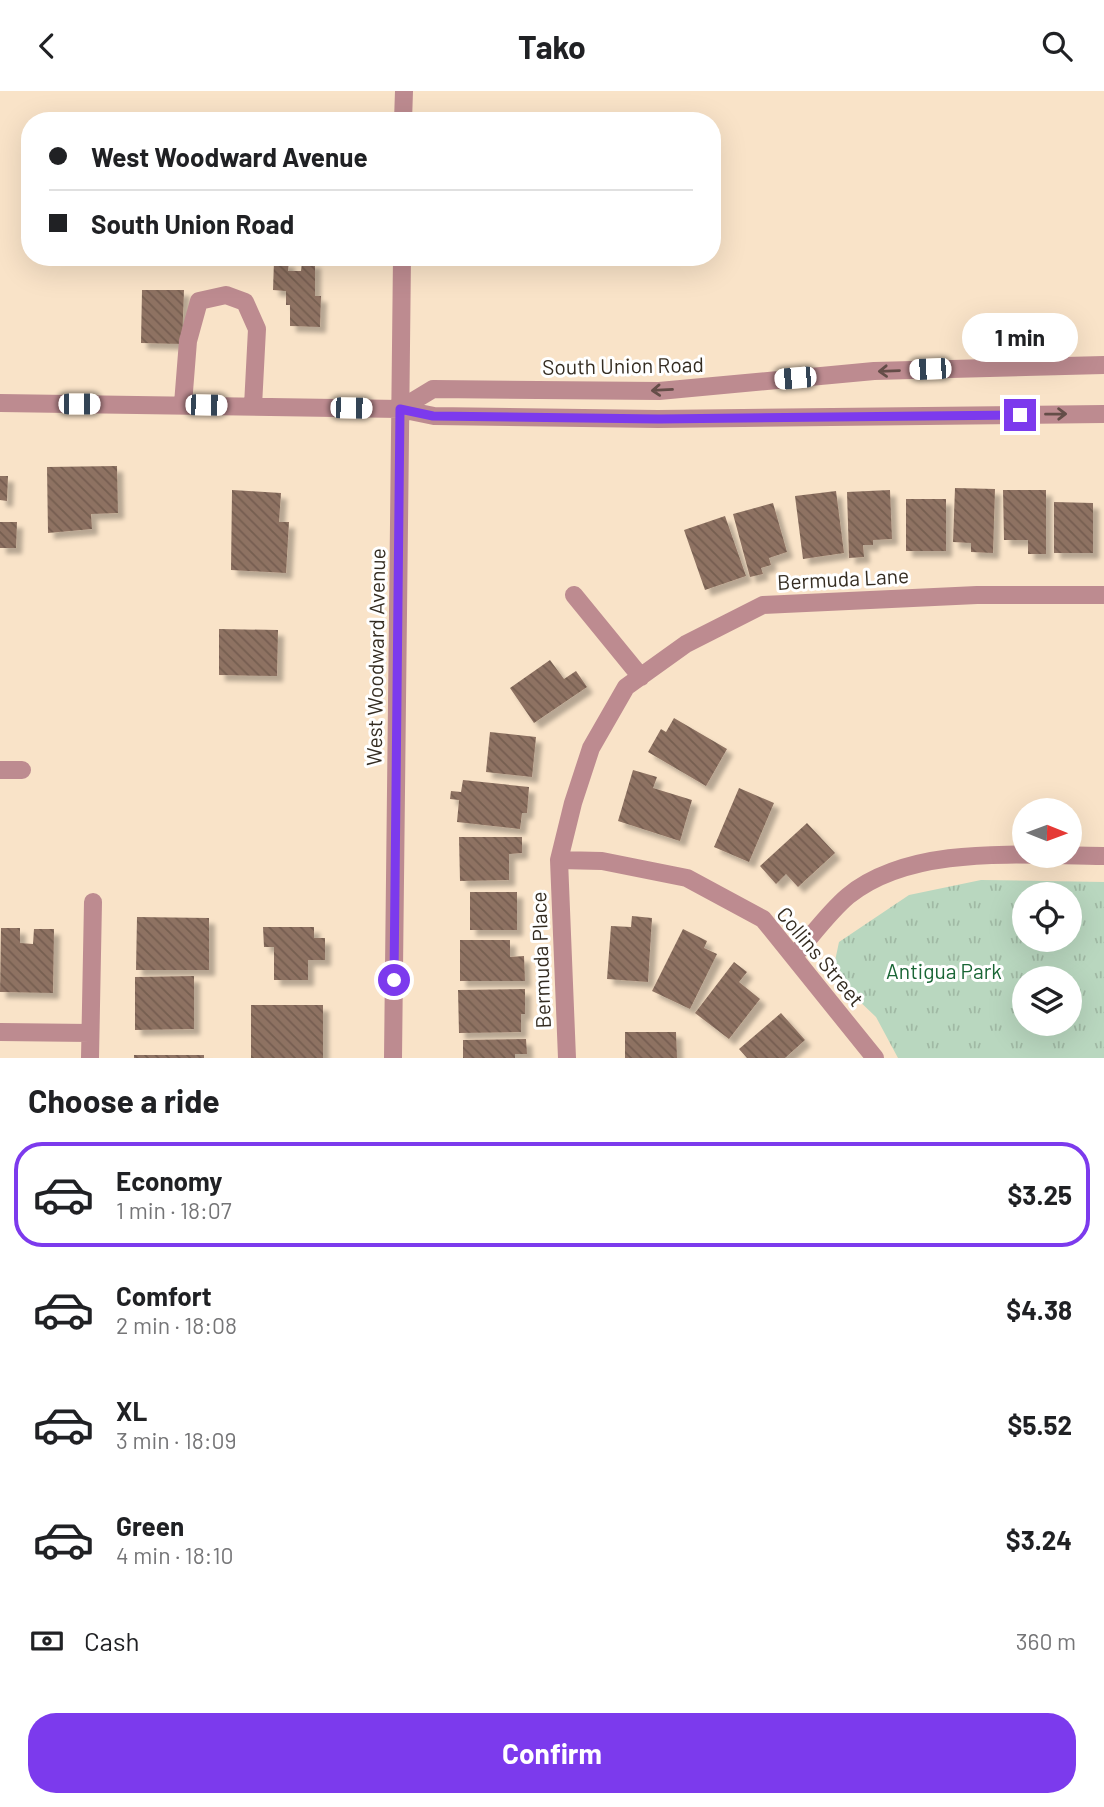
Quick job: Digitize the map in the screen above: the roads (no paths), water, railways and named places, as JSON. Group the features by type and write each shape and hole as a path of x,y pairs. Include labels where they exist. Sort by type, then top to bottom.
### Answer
{"street":[{"path":"403,112 404,91"},
{"name":"West Woodward Avenue","path":"393,1058 402,266"},
{"path":"183,404 188,341 199,301 226,295 245,302 257,329 253,406"},
{"name":"South Union Road","path":"400,409 433,389 659,391 874,371 1104,365"},
{"path":"0,403 400,409 433,416 659,419 1104,414"},
{"path":"574,595 641,677"},
{"name":"Bermuda Lane","path":"559,860 573,803 591,748 626,687 687,644 763,605 976,595 1104,595"},
{"path":"0,770 22,770"},
{"path":"793,956 848,896 893,869 978,856 1104,856"},
{"name":"Collins Street","path":"559,860 603,861 687,878 763,919 875,1058"},
{"name":"Bermuda Place","path":"559,860 567,1058"},
{"path":"90,1058 93,902"},
{"path":"0,1032 90,1033"}],"park label":[{"name":"Antigua Park","path":"944,970"}]}
